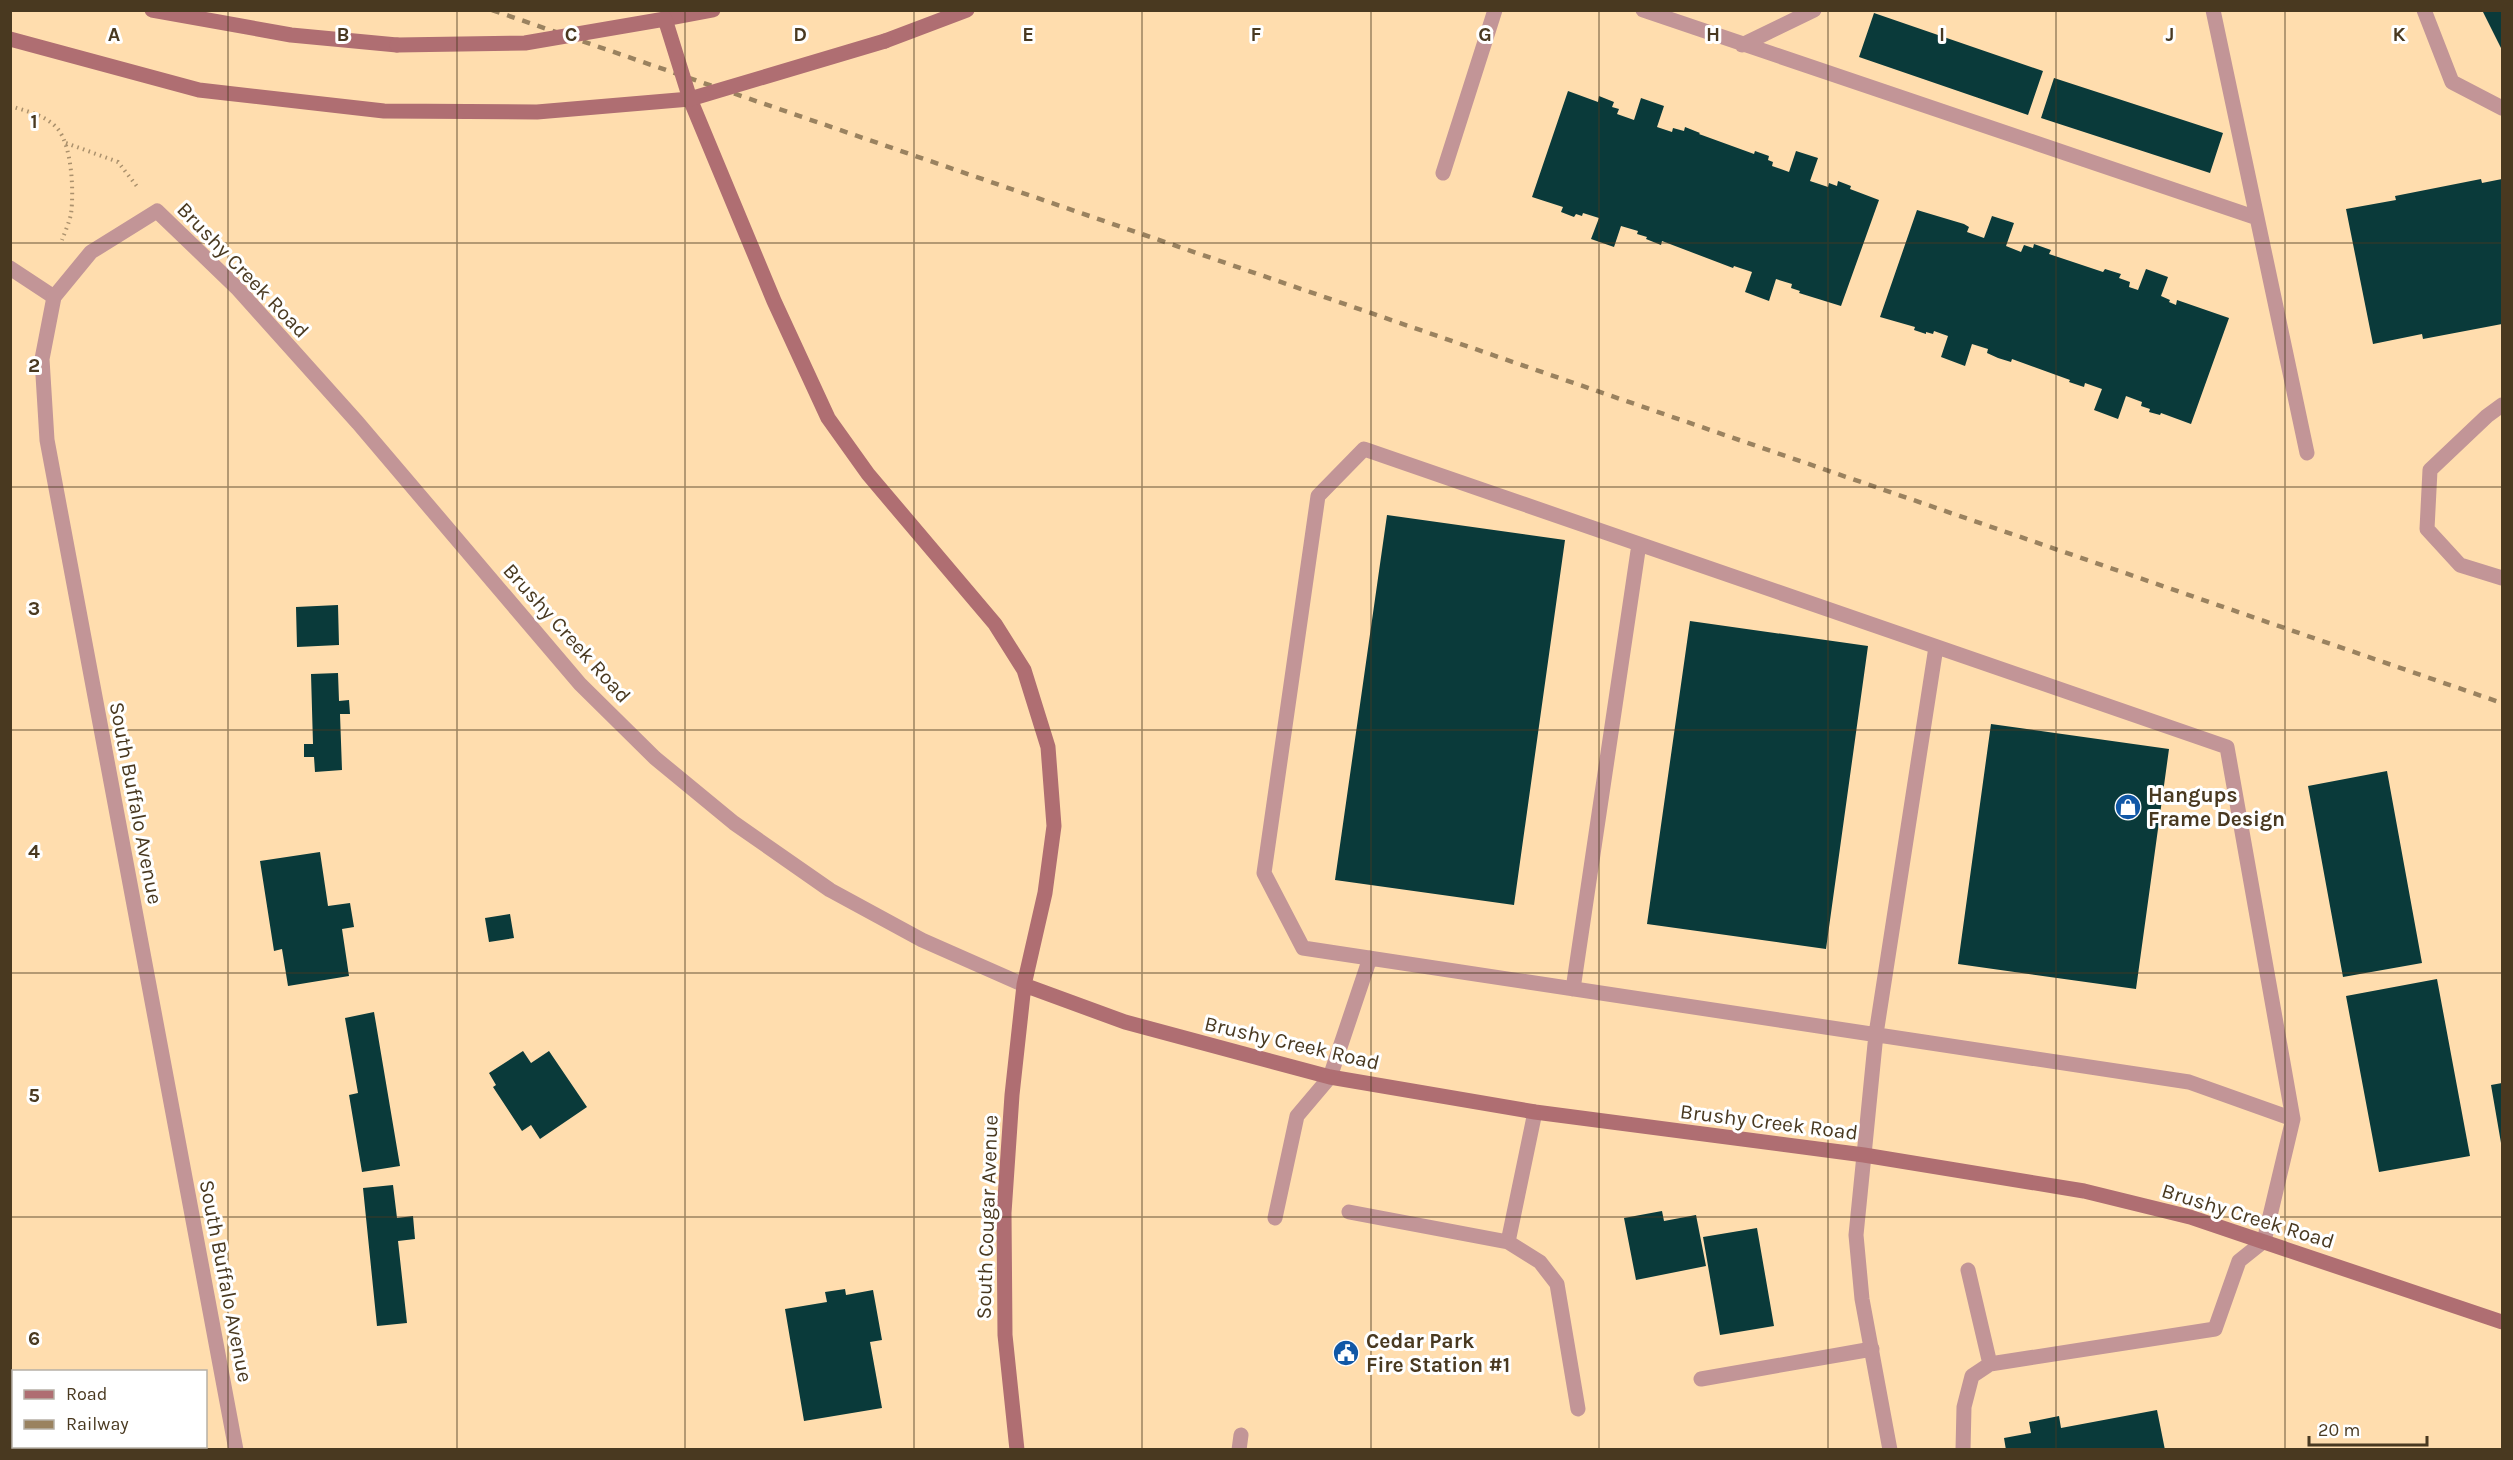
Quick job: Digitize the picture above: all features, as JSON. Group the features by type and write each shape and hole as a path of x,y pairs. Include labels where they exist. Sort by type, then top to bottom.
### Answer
{"street":[{"path":"152,10 173,16 291,35 397,45 525,43 662,14 713,10"},
{"path":"10,39 199,90 384,111 537,112 690,99 885,41 967,10"},
{"path":"1443,173 1495,10"},
{"path":"1643,10 2257,218"},
{"path":"1742,45 1814,10"},
{"path":"2213,10 2307,453"},
{"path":"2424,10 2452,82 2502,108"},
{"path":"662,14 690,99 774,301 828,418 868,474 995,624 1024,670 1048,747 1054,826 1045,893 1024,985"},
{"name":"Brushy Creek Road","path":"157,211 237,288 365,432 580,684 655,758 734,823 830,890 922,940 1024,985 1125,1022 1330,1077 1535,1112 1864,1155 2084,1191 2190,1217 2502,1322"},
{"name":"South Buffalo Avenue","path":"157,211 91,252 54,297 42,359 47,440 237,1449"},
{"path":"10,268 54,297"},
{"path":"2502,405 2487,416 2430,470 2427,530 2460,565 2502,578"},
{"path":"1963,1449 1964,1407 1972,1376 1990,1364 2215,1329 2239,1261 2264,1241 2293,1119 2227,747 1364,449 1318,496 1264,873 1303,948 2189,1082 2293,1119"},
{"path":"1573,989 1639,544"},
{"path":"1890,1449 1862,1299 1856,1234 1876,1034 1936,647"},
{"path":"1275,1218 1297,1116 1330,1077 1370,958"},
{"name":"South Cougar Avenue","path":"1017,1449 1005,1335 1004,1213 1012,1095 1024,985"},
{"path":"1508,1242 1535,1112"},
{"path":"1349,1212 1508,1242 1540,1262 1557,1284 1578,1409"},
{"path":"1968,1270 1990,1364"},
{"path":"1701,1379 1872,1349"}],"path":[{"path":"10,106 44,117 57,128 66,144 73,190 70,216 61,241"},
{"path":"66,144 118,162"}],"building":[{"path":"2482,10 2502,10 2502,50"},
{"path":"1874,13 2043,71 2028,115 1859,57"},
{"path":"2054,78 2223,133 2210,173 2041,118"},
{"path":"1568,91 1598,102 1599,96 1614,102 1612,107 1619,109 1617,114 1634,120 1641,98 1664,106 1657,127 1672,132 1673,128 1684,131 1685,127 1754,154 1755,151 1769,156 1768,160 1773,162 1772,166 1789,172 1796,151 1818,158 1810,181 1828,187 1829,183 1837,186 1838,181 1851,186 1850,189 1879,200 1841,306 1799,293 1800,291 1791,288 1792,284 1776,279 1769,301 1745,292 1752,272 1734,266 1733,268 1662,241 1661,245 1637,234 1638,231 1621,226 1614,247 1591,239 1599,218 1583,213 1582,216 1576,214 1574,217 1561,212 1563,207 1532,197"},
{"path":"2481,179 2482,183 2502,179 2502,324 2423,339 2422,334 2373,344 2346,209 2396,200 2395,196"},
{"path":"1917,210 1964,224 1969,227 1967,232 1984,238 1992,216 2014,223 2006,246 2021,252 2024,245 2033,248 2034,244 2051,250 2049,254 2103,272 2105,269 2121,274 2119,278 2130,282 2129,287 2138,290 2146,269 2168,277 2161,296 2170,300 2169,302 2176,305 2177,300 2229,318 2191,424 2161,413 2160,415 2149,412 2150,409 2141,406 2142,402 2126,396 2118,419 2094,410 2102,389 2085,383 2084,387 2012,359 2011,362 1998,358 1987,353 1988,349 1972,344 1965,366 1941,357 1948,336 1934,331 1933,334 1926,332 1926,334 1914,330 1915,327 1880,317"},
{"path":"1387,515 1565,540 1514,905 1335,880"},
{"path":"338,605 339,645 297,647 296,607"},
{"path":"1690,621 1868,646 1826,949 1647,924"},
{"path":"338,673 339,701 349,700 350,714 340,714 342,770 315,772 314,757 304,757 304,744 313,744 311,674"},
{"path":"1991,724 2169,749 2136,989 1958,964"},
{"path":"2387,771 2422,963 2343,977 2308,786"},
{"path":"320,852 328,906 350,903 354,927 342,929 349,976 288,986 282,949 274,951 260,861"},
{"path":"510,914 514,938 489,942 485,918"},
{"path":"2437,979 2470,1156 2379,1172 2346,996"},
{"path":"374,1012 400,1166 362,1172 349,1095 358,1093 345,1018"},
{"path":"523,1051 531,1063 549,1051 587,1107 540,1139 531,1125 522,1131 493,1087 496,1085 489,1073"},
{"path":"2502,1083 2502,1143 2501,1143 2491,1085"},
{"path":"393,1185 397,1218 413,1216 415,1239 398,1241 407,1323 377,1326 363,1188"},
{"path":"1662,1211 1664,1221 1696,1215 1706,1266 1636,1280 1624,1218"},
{"path":"1757,1228 1774,1326 1720,1335 1703,1237"},
{"path":"845,1289 846,1295 873,1290 882,1340 870,1342 882,1408 804,1421 785,1309 827,1302 825,1292"},
{"path":"2157,1410 2165,1450 2006,1450 2004,1438 2031,1433 2029,1422 2059,1416 2061,1428"},
{"path":"33,1448 56,1448 56,1450 28,1450"}],"railway":[{"path":"492,10 2502,703"}],"place":[{"name":"Hangups Frame Design","path":"2128,807"},
{"name":"Cedar Park Fire Station #1","path":"1346,1353"}]}
